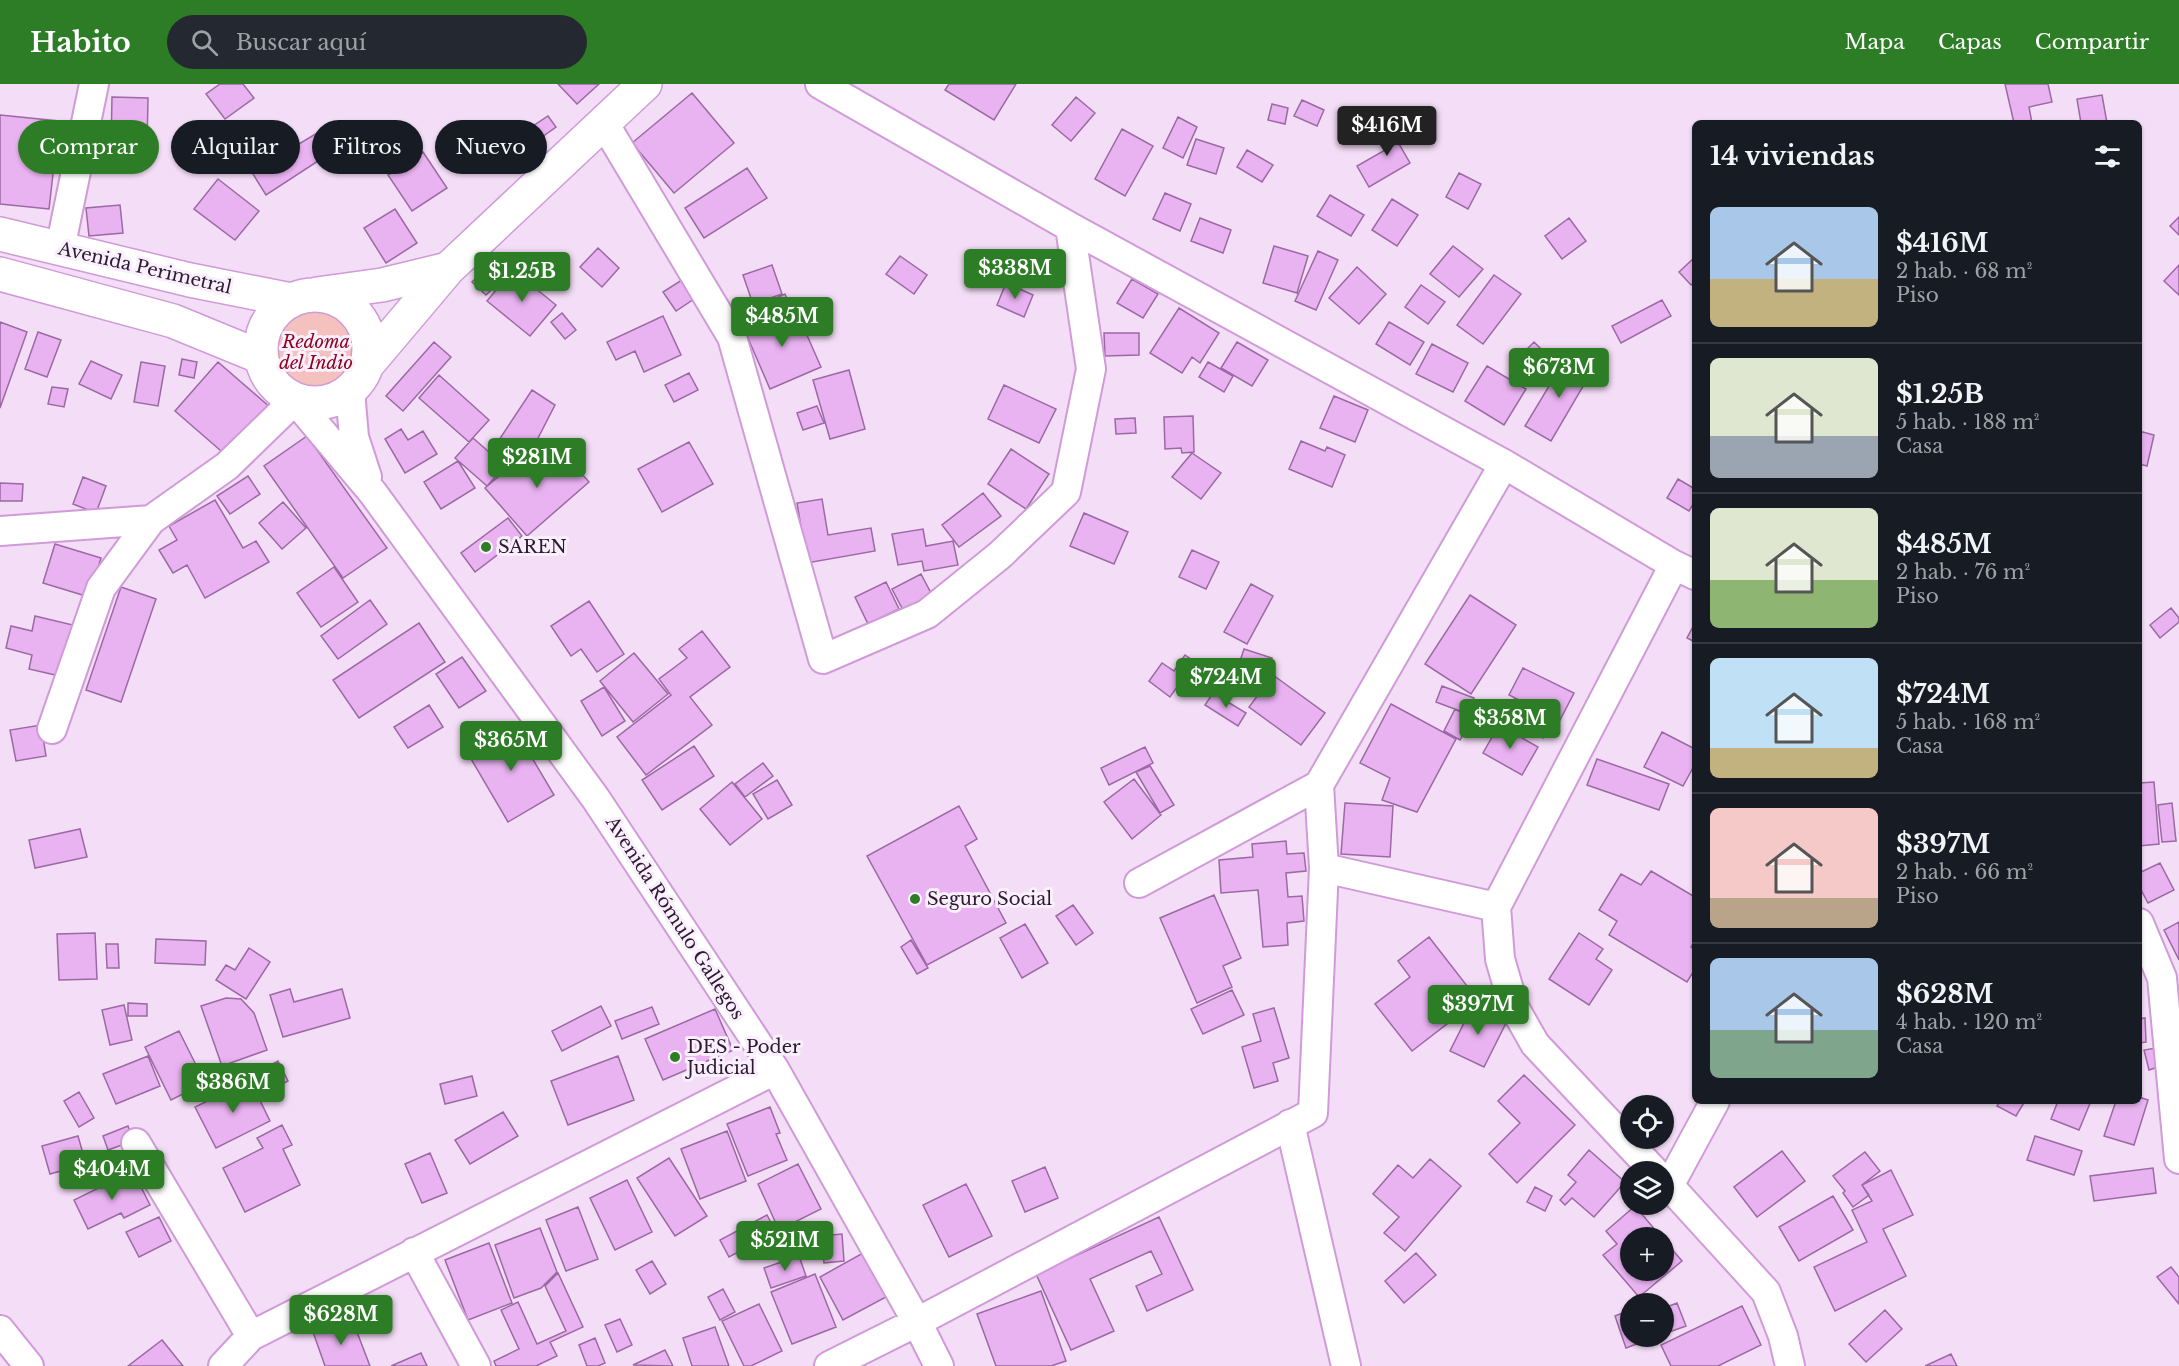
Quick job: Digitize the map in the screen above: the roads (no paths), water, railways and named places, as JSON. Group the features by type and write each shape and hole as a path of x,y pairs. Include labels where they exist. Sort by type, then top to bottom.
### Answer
{"main road":[{"path":"448,269 382,285 300,298 273,314 262,334 261,357 272,383 295,400 324,403 358,378 448,269 645,84"},
{"name":"Avenida Perimetral","path":"0,234 190,280 300,298"},
{"path":"0,274 173,321 261,357"},
{"path":"300,298 327,296 344,303 357,315 366,330 369,348 358,378"}],"street":[{"path":"60,249 94,84"},
{"path":"820,84 1070,227 1504,464 1685,570 1496,907 1500,959 1514,1006 1535,1044 1646,1161"},
{"path":"604,123 732,337 823,659 927,614 1000,555 1066,492 1091,369 1070,227"},
{"name":"Avenida Rómulo Gallegos","path":"358,378 354,437 373,493"},
{"path":"52,729 101,588 151,519 227,466 295,400"},
{"name":"Avenida Rómulo Gallegos","path":"295,400 373,493 596,799 775,1070 917,1322 939,1366"},
{"path":"1139,883 1319,785 1504,464"},
{"path":"0,531 151,519"},
{"path":"828,1366 917,1322 1313,1113 1324,868 1319,785"},
{"path":"1324,868 1496,907"},
{"path":"2142,930 2162,978 2179,1159"},
{"path":"223,1366 251,1336 775,1070"},
{"path":"1674,1162 1713,1104"},
{"path":"1290,1124 1346,1366"},
{"path":"136,1143 251,1336"},
{"path":"1674,1191 1766,1292 1783,1336 1790,1366"},
{"path":"414,1252 476,1366"},
{"path":"0,1330 29,1366"}],"place":[{"name":"SAREN","path":"486,547"},
{"name":"Seguro Social","path":"915,899"},
{"name":"DES - Poder Judicial","path":"675,1057"}],"park label":[{"name":"Redoma del Indio","path":"316,352"}]}
